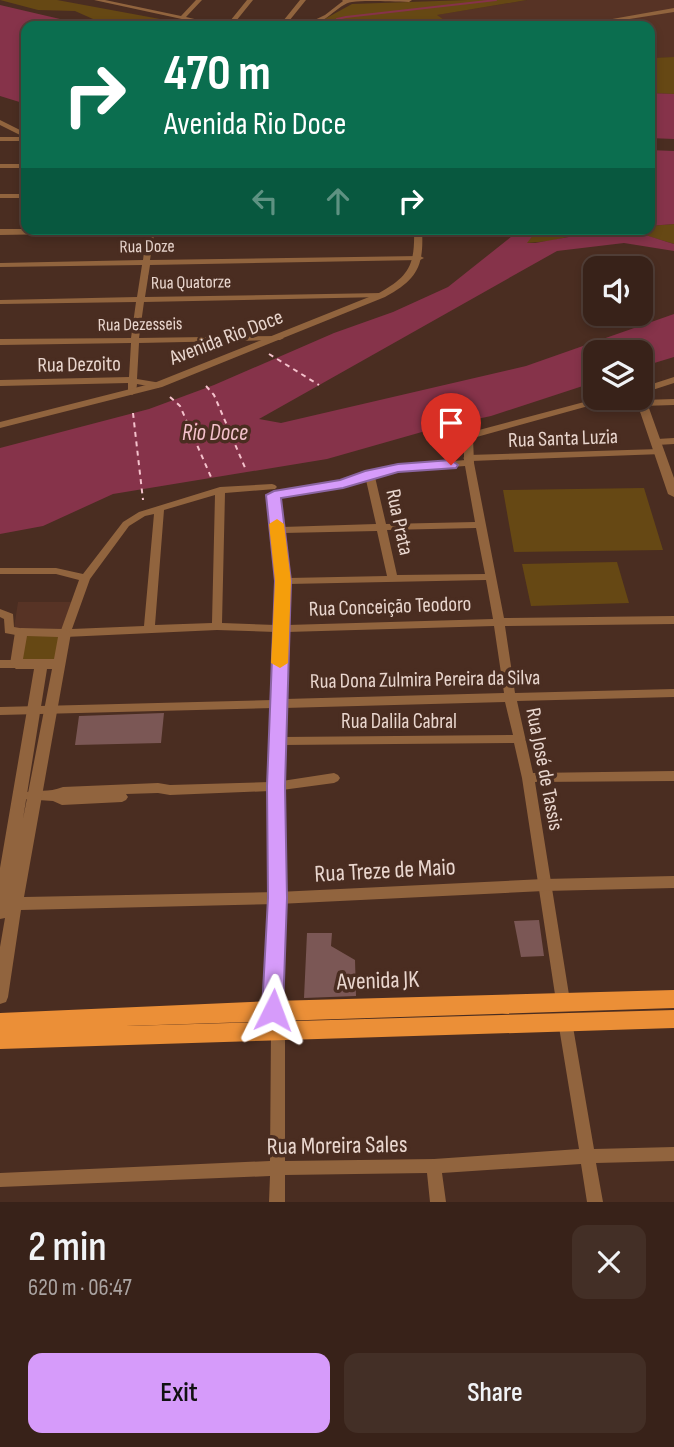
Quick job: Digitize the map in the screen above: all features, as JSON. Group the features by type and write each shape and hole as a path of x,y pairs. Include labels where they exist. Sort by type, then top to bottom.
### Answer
{"main road":[{"path":"0,1022 275,1020 564,1011 674,999"},
{"path":"564,1011 674,1019"},
{"path":"0,1039 275,1020"}],"street":[{"path":"97,0 197,21"},
{"path":"140,8 148,0"},
{"path":"183,18 199,0"},
{"path":"233,21 250,0"},
{"path":"286,21 303,0"},
{"path":"316,21 347,0 410,0"},
{"path":"604,21 674,10"},
{"path":"0,122 21,134"},
{"path":"0,139 21,137"},
{"path":"0,166 21,166"},
{"path":"0,196 21,196"},
{"path":"0,232 21,232"},
{"path":"132,392 135,339 150,235"},
{"path":"418,235 420,258"},
{"name":"Rua Doze","path":"0,265 420,258"},
{"name":"Avenida Rio Doce","path":"0,425 158,384 280,338 400,286 420,258"},
{"name":"Rua Quatorze","path":"0,302 382,295"},
{"name":"Rua Dezesseis","path":"0,342 280,338"},
{"name":"Rua Dezoito","path":"0,383 131,380 158,384"},
{"path":"653,387 674,380"},
{"path":"653,401 674,402"},
{"path":"5,907 8,857 36,796 65,632 85,578 126,524 142,514 220,491 312,488 343,484 398,468 469,460 468,436 583,406"},
{"path":"645,410 674,494"},
{"name":"Rua Santa Luzia","path":"469,460 658,447 674,441"},
{"name":"Rua José de Tassis","path":"469,460 510,697 528,778 595,1202"},
{"name":"Rua Prata","path":"370,474 393,579"},
{"path":"217,626 220,491"},
{"path":"277,491 283,581 276,786 277,1202"},
{"path":"149,629 159,510"},
{"path":"278,530 480,525"},
{"path":"0,571 56,571 85,578"},
{"path":"283,581 489,577"},
{"path":"0,613 9,617 9,630 65,632"},
{"name":"Rua Conceição Teodoro","path":"65,632 217,626 281,629 674,620"},
{"path":"16,664 21,632"},
{"path":"0,664 59,664"},
{"path":"0,997 8,857 41,664"},
{"name":"Rua Dona Zulmira Pereira da Silva","path":"0,711 674,693"},
{"name":"Rua Dalila Cabral","path":"278,741 520,739"},
{"path":"528,778 674,776"},
{"path":"20,796 55,796 62,800 156,795 170,790 276,786 334,778"},
{"name":"Rua Treze de Maio","path":"5,907 674,882"},
{"name":"Rua Moreira Sales","path":"0,1180 278,1168 435,1166 586,1156 674,1154"},
{"path":"435,1166 438,1202"}],"shaded area":[{"path":"0,0 57,0 171,21 106,21 75,11 38,10"},
{"path":"527,0 674,0 674,57 655,58 655,21 445,21 436,15"},
{"path":"527,0 437,15 446,21 321,21 352,4"},
{"path":"674,57 674,94 655,93 655,58"},
{"path":"674,224 674,244 644,235 655,235 655,226"},
{"path":"533,235 575,235 551,241 526,243"},
{"path":"644,488 663,550 514,552 503,490"},
{"path":"617,562 629,603 531,606 522,564"},
{"path":"18,602 73,602 64,629 14,628"},
{"path":"26,636 61,636 57,660 20,661"}],"water":[{"path":"0,5 69,21 21,21 21,102 0,96"},
{"path":"655,93 674,94 674,139 655,138"},
{"path":"655,150 674,151 674,224 655,226"},
{"name":"Rio Doce","path":"513,235 533,235 527,243 535,243 580,235 646,235 674,244 674,251 624,243 557,251 259,419 281,423 526,366 583,346 583,386 491,416 436,428 327,459 113,494 43,526 0,534 0,448 149,409 214,385 334,333 393,312 448,287"},
{"name":"Rio Doce","path":"674,314 674,357 653,363 653,340 600,340 640,326 653,326 653,321"}],"building":[{"path":"164,713 161,743 75,745 79,716"},
{"path":"539,920 544,956 521,957 514,921"},
{"path":"307,933 332,933 331,946 355,960 356,996 304,998"}],"waterway":[{"path":"335,21 346,17 496,0"}],"ferry route":[{"path":"269,354 319,385"},
{"path":"206,386 214,395 246,470"},
{"path":"170,397 180,406 211,477"},
{"path":"133,413 143,500"}],"slow traffic":[{"path":"277,524 283,581 280,663"}],"route":[{"path":"273,1010 278,898 276,786 283,581 274,495 343,484 398,468 451,465"}]}
